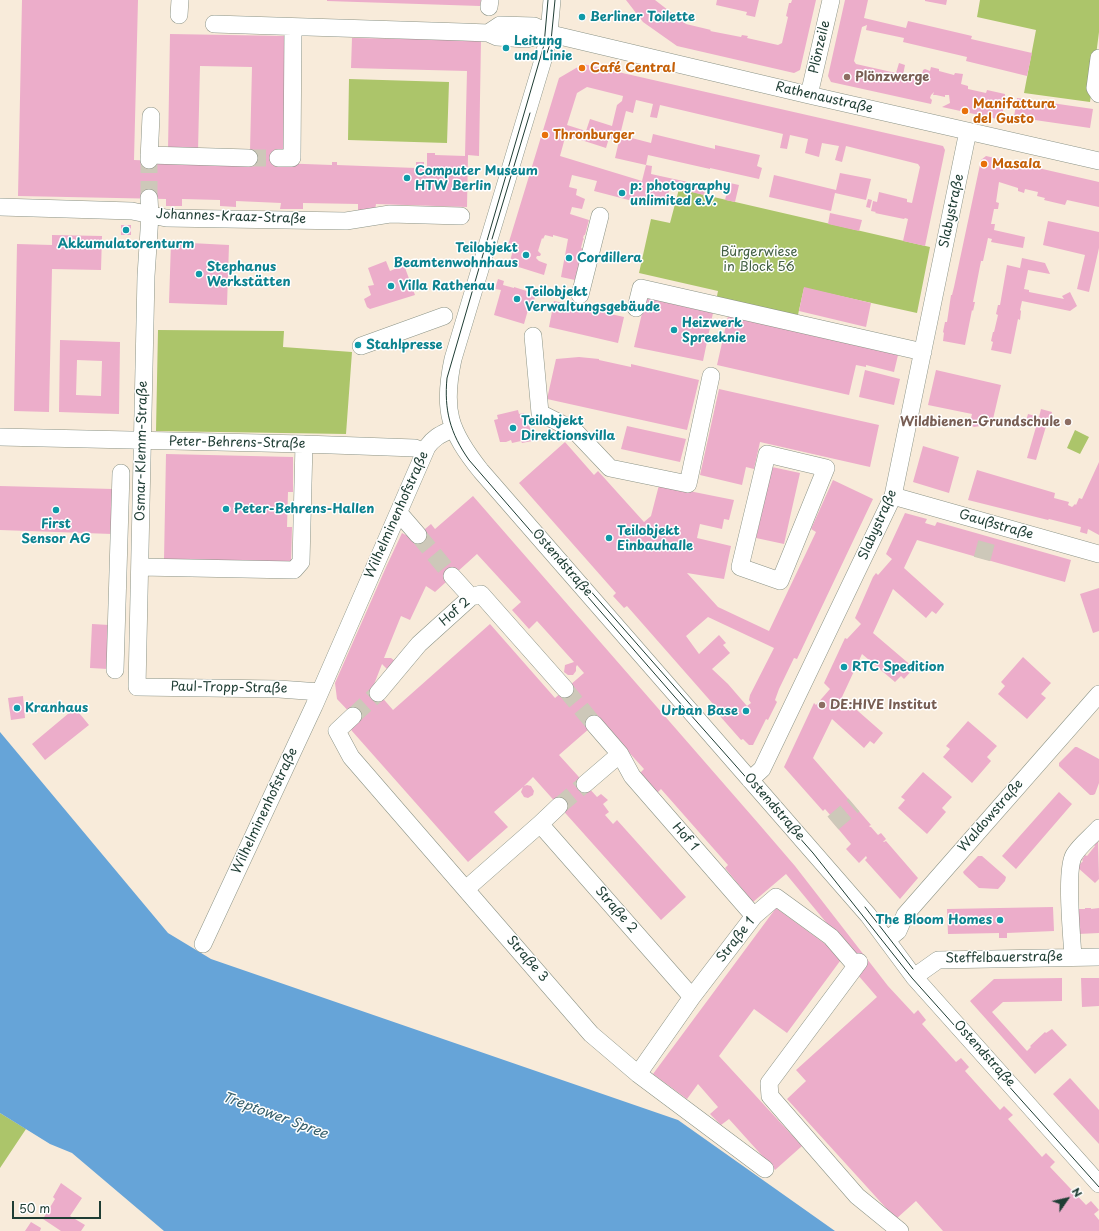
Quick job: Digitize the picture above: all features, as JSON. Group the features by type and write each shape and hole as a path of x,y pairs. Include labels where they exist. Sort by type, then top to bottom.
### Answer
{"street":[{"path":"454,428 450,414 448,396 448,384 453,359 525,121 549,33 552,0"},
{"name":"Plönzeile","path":"810,95 831,0"},
{"path":"214,24 494,29 534,26 549,33"},
{"path":"278,158 292,158 293,26"},
{"path":"494,29 497,38 526,39 549,33"},
{"name":"Rathenaustraße","path":"549,33 650,50 810,95 1099,161"},
{"path":"1099,58 1095,88 1099,94"},
{"path":"151,116 149,158 249,158"},
{"name":"Slabystraße","path":"750,780 762,769 893,496 968,131"},
{"name":"Johannes-Kraaz-Straße","path":"0,207 132,211 149,207 166,218 346,221 390,214 461,216"},
{"name":"Osmar-Klemm-Straße","path":"137,687 146,276 149,207"},
{"path":"580,295 600,216"},
{"path":"636,308 641,288 923,352"},
{"path":"361,346 444,316"},
{"path":"533,336 540,413 574,430 610,468 688,484 711,376"},
{"name":"Wilhelminenhofstraße","path":"203,944 320,692 399,513 424,452 432,439 454,428"},
{"name":"Ostendstraße","path":"454,428 466,451 481,471 868,915 914,976 1099,1184"},
{"name":"Peter-Behrens-Straße","path":"0,437 304,444 415,448 424,452"},
{"path":"140,567 294,570 301,562 304,444"},
{"path":"767,454 826,468 780,581 740,567 755,499 767,454"},
{"path":"116,670 122,473"},
{"name":"Gaußstraße","path":"893,496 1099,554"},
{"path":"399,513 418,535"},
{"path":"452,576 471,597"},
{"name":"Hof 2","path":"378,693 419,644 471,597 481,594 565,689"},
{"name":"Paul-Tropp-Straße","path":"137,687 279,689 320,692"},
{"name":"Waldowstraße","path":"887,940 898,931 906,915 976,844 1043,768 1073,733 1099,694"},
{"name":"Straße 3","path":"353,716 338,731 351,757 591,1034 638,1074 765,1168"},
{"name":"Hof 1","path":"594,724 620,754 632,776 754,916"},
{"path":"585,784 620,754"},
{"path":"466,889 559,806"},
{"name":"Straße 2","path":"540,824 692,997"},
{"path":"1073,957 1070,889 1071,863 1074,855 1099,828"},
{"name":"Straße 1","path":"638,1074 692,997 754,916 776,897 831,937 858,964 769,1083 770,1096 857,1196 900,1231"},
{"name":"Steffelbauerstraße","path":"914,976 938,960 1099,956"}],"green space":[{"path":"980,0 1099,0 1099,32 1090,102 1024,93 1036,30 977,17"},
{"path":"349,79 449,82 447,143 348,140"},
{"name":"Bürgerwiese in Block 56","path":"679,189 930,247 917,313 804,288 797,319 716,301 718,291 639,273 651,219 670,223"},
{"path":"158,330 284,331 283,347 352,352 346,434 156,431"},
{"path":"1075,430 1089,437 1080,454 1067,448"},
{"path":"0,1113 26,1129 0,1168"}],"water":[{"name":"Treptower Spree","path":"0,732 168,933 211,959 678,1120 835,1231 164,1231 72,1153 50,1144 0,1113"}],"building":[{"path":"22,0 138,0 134,160 162,161 250,151 252,67 200,66 198,151 168,150 170,34 286,36 284,152 277,163 332,165 332,162 337,162 337,165 416,168 416,162 424,162 424,168 427,168 427,153 435,153 435,155 465,156 467,71 351,68 352,38 481,40 479,156 468,155 467,207 376,204 375,211 358,211 358,204 303,203 303,209 280,209 281,203 236,201 236,207 220,206 220,200 182,199 182,206 166,206 166,199 18,196"},
{"path":"327,0 481,0 480,6"},
{"path":"626,0 655,0 686,24 711,30 710,31 741,37 742,35 748,36 747,38 778,45 782,43 788,17 786,16 789,3 791,3 792,0 816,0 800,70 794,73 677,46 643,22"},
{"path":"717,0 759,0 755,17 746,15 747,12 716,5"},
{"path":"845,0 868,0 864,18 906,28 908,21 972,36 971,39 1032,53 1027,76 966,61 967,57 903,42 904,38 866,30 867,25 862,27 854,61 856,64 896,73 899,63 905,65 903,75 921,79 923,70 925,69 930,71 931,67 954,75 955,73 963,74 961,84 968,86 968,89 986,93 987,90 1005,94 1002,120 942,107 950,103 949,95 945,95 945,97 933,95 934,92 930,98 932,100 931,104 831,82 828,76"},
{"path":"925,0 947,0 946,5"},
{"name":"Berliner Toilette","path":"579,14 585,15 585,19 579,18"},
{"path":"583,64 943,146 945,150 925,246 903,241 908,219 871,211 873,201 877,202 879,192 907,199 907,202 912,203 920,167 918,164 846,146 842,162 835,160 839,146 822,143 819,157 805,153 808,139 790,135 787,149 780,148 783,134 660,105 657,118 650,117 653,104 636,100 633,113 626,111 620,135 651,143 653,134 715,149 715,145 760,155 757,166 762,168 759,179 648,155 646,165 652,166 651,174 706,186 704,195 670,187 667,199 650,195 648,205 594,191 597,181 572,175 569,187 577,189 576,195 585,199 582,209 572,207 570,214 589,220 583,238 581,248 583,249 575,280 561,277 568,239 553,235 553,237 545,235 543,239 542,238 538,251 541,254 536,258 547,264 544,275 509,264 514,247 508,245 559,78","holes":["587,87 623,96 622,101 617,105 612,126 590,119 586,131 567,125 577,93","566,134 606,148 609,138 619,141 615,158 646,165 642,181 560,156"]},
{"path":"1017,98 1093,109 1090,128 1014,117"},
{"path":"986,156 1099,182 1099,207 1067,200 1065,205 1044,200 1045,198 1037,196 1038,192 1025,189 1024,193 1018,191 1018,188 999,182 996,202 999,203 998,209 994,209 991,224 995,224 994,230 1025,237 1023,248 991,242 992,239 988,238 983,261 981,261 973,302 975,302 965,345 943,341 943,332 945,322 947,322 951,295 981,160"},
{"path":"840,173 871,179 866,200 835,193 831,211 769,197 774,175 836,190"},
{"path":"730,183 739,185 735,202 725,200"},
{"path":"868,199 872,200 870,208 866,207"},
{"path":"830,213 862,220 859,231 828,224"},
{"path":"1048,221 1099,232 1099,248 1089,292 1077,289 1085,255 1043,245"},
{"name":"Akkumulatorenturm","path":"121,225 131,225 131,235 121,235"},
{"path":"52,235 102,236 101,270 52,269 49,412 14,411 17,244 52,245"},
{"name":"Stephanus Werkstätten","path":"171,242 229,245 227,305 169,303"},
{"path":"1022,258 1045,263 1050,274 1028,270 1024,289 1029,290 1029,292 1064,299 1062,296 1070,292 1077,306 1070,311 1022,301 1020,320 1018,319 1011,354 991,350 993,342 991,341 998,315 996,314 998,305 1000,305 1007,265 1020,268"},
{"name":"Villa Rathenau","path":"386,261 390,271 404,265 415,295 370,309 367,307 364,299 371,295 368,286 374,285 368,268"},
{"name":"Teilobjekt Verwaltungsgebäude","path":"498,279 504,281 503,285 536,294 533,304 530,303 524,324 494,315 501,290 495,289"},
{"path":"804,287 871,303 866,327 799,311"},
{"name":"Heizwerk Spreeknie","path":"643,297 713,313 703,361 634,347 643,309"},
{"path":"554,301 624,317 618,343 549,327"},
{"path":"728,316 898,355 894,372 866,365 866,367 856,365 849,395 717,365"},
{"path":"60,340 120,342 119,414 59,412","holes":["77,360 102,361 101,396 76,395"]},
{"path":"579,357 599,359 631,367 631,364 699,380 687,430 547,399 556,359"},
{"path":"865,370 900,379 894,405 859,397"},
{"path":"936,370 1001,385 993,419 982,416 980,426 974,427 970,422 972,414 928,405"},
{"path":"719,389 879,425 870,467 760,442 754,469 746,467 742,485 700,475"},
{"path":"1041,409 1052,412 1049,423 1047,423 1036,460 1027,458 1036,427 1025,424 1028,414 1039,417"},
{"name":"Teilobjekt Direktionsvilla","path":"518,410 519,414 524,413 528,421 532,435 531,437 533,439 532,441 522,443 521,441 512,443 511,440 500,442 494,420 498,419 497,415"},
{"path":"627,426 686,439 680,462 621,449"},
{"path":"565,442 594,475 598,471 644,522 651,516 659,485 734,500 729,520 724,519 722,529 700,524 697,538 731,546 724,579 687,573 718,607 769,631 816,532 811,529 833,480 873,499 797,659 794,658 779,689 775,700 777,702 768,720 766,719 753,745 749,745 743,739 741,740 719,715 721,713 627,606 624,608 613,596 616,593 519,483","holes":["708,617 774,648 750,695 749,700 751,703 747,706 728,684 712,669 730,653 723,645 726,643 719,635 699,654 686,636"]},
{"path":"923,446 959,457 949,493 913,482"},
{"name":"Peter-Behrens-Hallen","path":"166,454 293,457 293,492 288,492 287,527 292,527 291,563 164,560"},
{"path":"1099,462 1099,535 1088,529 1087,534 1080,532 1081,527 968,500 977,470 1055,493 1054,498 1069,502 1068,505 1072,507 1075,504 1076,505 1079,498 1082,499"},
{"path":"772,467 800,473 784,544 756,538"},
{"name":"First Sensor AG","path":"0,486 113,489 112,534 0,530"},
{"path":"473,496 795,866 888,986 914,1014 918,1010 926,1020 922,1024 956,1062 961,1058 969,1067 965,1071 1000,1110 1004,1106 1013,1115 1008,1119 1042,1157 1046,1153 1055,1162 1050,1167 1086,1205 1091,1201 1099,1210 1094,1214 1099,1220 1099,1231 943,1231 916,1201 896,1219 787,1099 806,1081 796,1070 877,997 857,974 864,968 786,874 753,902 725,868 728,865 661,789 657,793 640,773 644,769 598,721 559,755 597,797 601,794 608,800 603,804 609,812 605,815 613,824 617,820 686,897 661,920 533,777 524,786 531,786 534,791 533,795 528,798 524,797 521,792 523,787 494,812 508,827 468,862 352,731 348,725 356,719 337,699 335,683 402,533 413,539 431,524 435,529","holes":["477,554 521,602 512,610 529,629 537,621 574,662 565,665 564,672 568,675 573,675 576,671 577,665 584,673 555,698 490,624 393,710 373,687 382,664 388,670 395,661 391,658 384,658 401,616 410,620 426,586 435,592"]},
{"path":"905,513 927,519 925,523 935,526 937,522 1071,560 1065,582 917,540 904,568 944,604 936,614 932,611 926,618 893,589 873,633 914,668 904,679 901,676 895,682 862,654 842,697 883,733 874,744 870,741 864,748 832,719 813,758 871,825 869,826 878,835 881,833 886,839 883,842 886,841 918,878 900,899 865,860 867,858 866,856 859,863 846,849 851,844 829,818 831,816 825,809 823,811 784,767 814,703 816,705 830,689 824,683 845,638 847,639 861,624 855,618 873,577 876,573 878,575 892,559 886,554"},
{"path":"1099,588 1099,631 1093,633 1080,594"},
{"path":"92,624 109,625 108,669 90,668"},
{"path":"1023,657 1051,683 1041,694 1046,698 1027,719 998,694 1005,686 1001,682"},
{"name":"Kranhaus","path":"23,696 25,718 11,720 8,698"},
{"path":"75,708 89,725 45,760 32,744"},
{"path":"968,721 997,746 987,757 991,761 972,783 943,757 950,749 946,746"},
{"path":"1075,747 1099,759 1099,783 1095,794 1093,795 1090,795 1059,766 1059,763"},
{"path":"923,772 952,797 942,808 946,812 927,834 898,808 905,800 901,797"},
{"path":"1059,792 1072,804 1016,869 1002,856"},
{"path":"1098,841 1099,879 1095,883 1077,867 1083,861 1082,860 1085,855 1087,856"},
{"path":"978,856 982,856 1006,877 1005,881 998,889 979,888 964,874 963,872"},
{"name":"The Bloom Homes","path":"1053,907 1054,931 1007,933 1007,938 999,938 999,933 948,934 947,909"},
{"path":"776,908 843,957 787,1033 754,1009 719,1056 802,1146 775,1170 729,1119 721,1125 710,1114 718,1107 698,1084 687,1099 653,1074"},
{"path":"1099,908 1099,933 1078,934 1078,909"},
{"path":"1062,978 1062,1001 1003,1002 992,1012 1027,1051 1031,1047 1030,1046 1045,1032 1046,1033 1052,1029 1067,1045 1035,1074 970,1001 994,979"},
{"path":"1081,978 1099,978 1099,1006 1082,1007"},
{"path":"1070,1078 1099,1110 1099,1144 1053,1094"},
{"path":"61,1183 82,1198 70,1216 85,1225 81,1231 61,1231 43,1219 55,1199 53,1197"},
{"path":"31,1222 41,1228 40,1231 25,1231"}],"tunnel":[{"path":"249,158 278,158"},
{"path":"149,160 149,198"},
{"path":"418,535 452,576"},
{"path":"982,559 988,537"},
{"path":"565,689 594,724"},
{"path":"353,716 378,693"},
{"path":"559,806 585,784"},
{"path":"833,823 854,805"}],"tram line":[{"path":"548,0 544,45 447,378 446,401 450,421 457,440 469,460 813,853 912,978 1099,1187"},
{"path":"547,53 551,41 555,0"},
{"path":"492,239 530,113"},
{"path":"537,530 695,710"},
{"path":"865,907 913,969"}],"place":[{"name":"Berliner Toilette","path":"582,17"},
{"name":"Leitung und Linie","path":"506,48"},
{"name":"Café Central","path":"582,68"},
{"name":"Plönzwerge","path":"847,77"},
{"name":"Manifattura del Gusto","path":"965,111"},
{"name":"Thronburger","path":"545,135"},
{"name":"Masala","path":"984,164"},
{"name":"Computer Museum HTW Berlin","path":"407,178"},
{"name":"p: photography unlimited e.V.","path":"622,193"},
{"name":"Akkumulatorenturm","path":"126,230"},
{"name":"Teilobjekt Beamtenwohnhaus","path":"526,255"},
{"name":"Cordillera","path":"569,258"},
{"name":"Stephanus Werkstätten","path":"199,274"},
{"name":"Villa Rathenau","path":"391,286"},
{"name":"Teilobjekt Verwaltungsgebäude","path":"517,299"},
{"name":"Heizwerk Spreeknie","path":"674,330"},
{"name":"Stahlpresse","path":"358,345"},
{"name":"Wildbienen-Grundschule","path":"1068,422"},
{"name":"Teilobjekt Direktionsvilla","path":"513,428"},
{"name":"Peter-Behrens-Hallen","path":"226,509"},
{"name":"First Sensor AG","path":"56,510"},
{"name":"Teilobjekt Einbauhalle","path":"609,538"},
{"name":"RTC Spedition","path":"844,667"},
{"name":"DE:HIVE Institut","path":"822,705"},
{"name":"Kranhaus","path":"17,708"},
{"name":"Urban Base","path":"746,711"},
{"name":"The Bloom Homes","path":"1000,920"}]}
